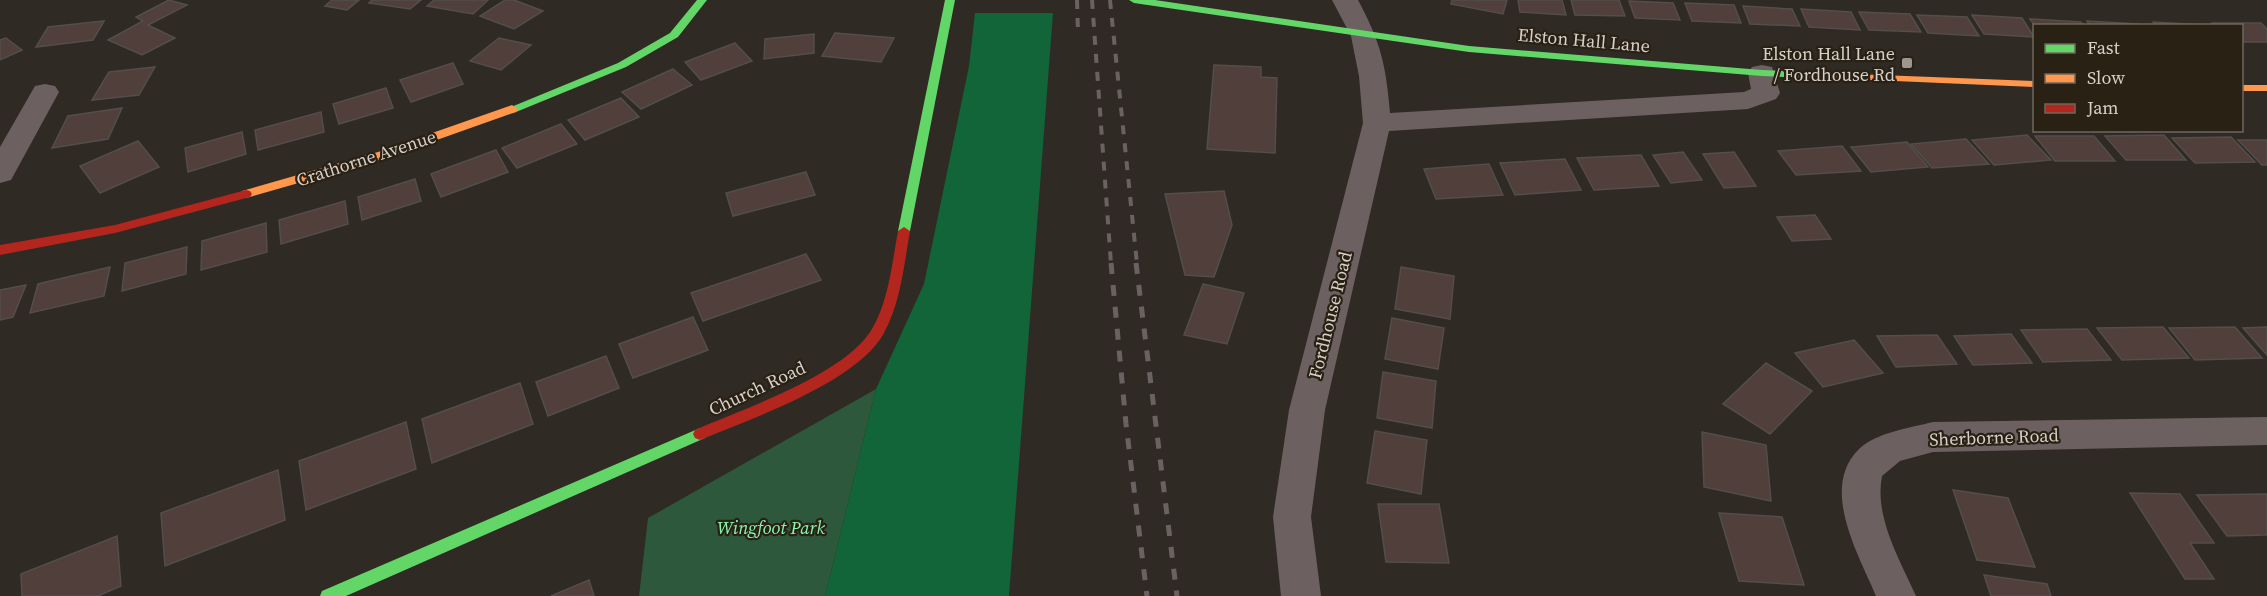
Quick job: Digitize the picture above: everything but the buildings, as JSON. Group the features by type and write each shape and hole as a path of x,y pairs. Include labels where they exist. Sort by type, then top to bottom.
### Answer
{"street":[{"name":"Crathorne Avenue","path":"0,250 115,229 256,192 382,155 499,114 622,65 674,35 702,0"},
{"name":"Church Road","path":"328,596 765,406 836,370 869,344 886,312 950,0"},
{"name":"Elston Hall Lane","path":"1134,0 1364,36 1469,49 1762,73 2033,84"},
{"name":"Fordhouse Road","path":"1300,596 1292,517 1307,410 1377,123 1372,76 1364,36 1345,0"},
{"path":"1377,123 1748,100 1766,93 1762,73"},
{"path":"2243,88 2267,88"},
{"path":"0,173 45,92"},
{"name":"Sherborne Road","path":"1896,596 1861,507 1860,479 1871,460 1898,446 1933,437 2267,431"}],"green space":[{"path":"975,13 1053,13 1009,596 825,596 876,389 924,284 969,66"},
{"name":"Wingfoot Park","path":"876,389 825,596 639,596 648,518"}],"railway":[{"path":"1077,0 1078,33"},
{"path":"1092,0 1111,264"},
{"path":"1110,0 1137,264"},
{"path":"1111,263 1126,424 1147,596"},
{"path":"1136,263 1177,596"}],"traffic: fast":[{"path":"512,109 622,65 674,35 702,0"},
{"path":"904,231 950,0"},
{"path":"1134,0 1469,49 1762,73 1829,76"},
{"path":"328,596 700,434"}],"traffic: slow":[{"path":"1829,76 2033,84"},
{"path":"2243,88 2267,88"},
{"path":"246,194 382,155 512,109"}],"traffic: jam":[{"path":"0,250 115,229 246,194"},
{"path":"700,434 814,383 855,357 869,344 884,319 889,305 904,231"}],"place":[{"name":"Elston Hall Lane / Fordhouse Rd","path":"1907,63"}]}
